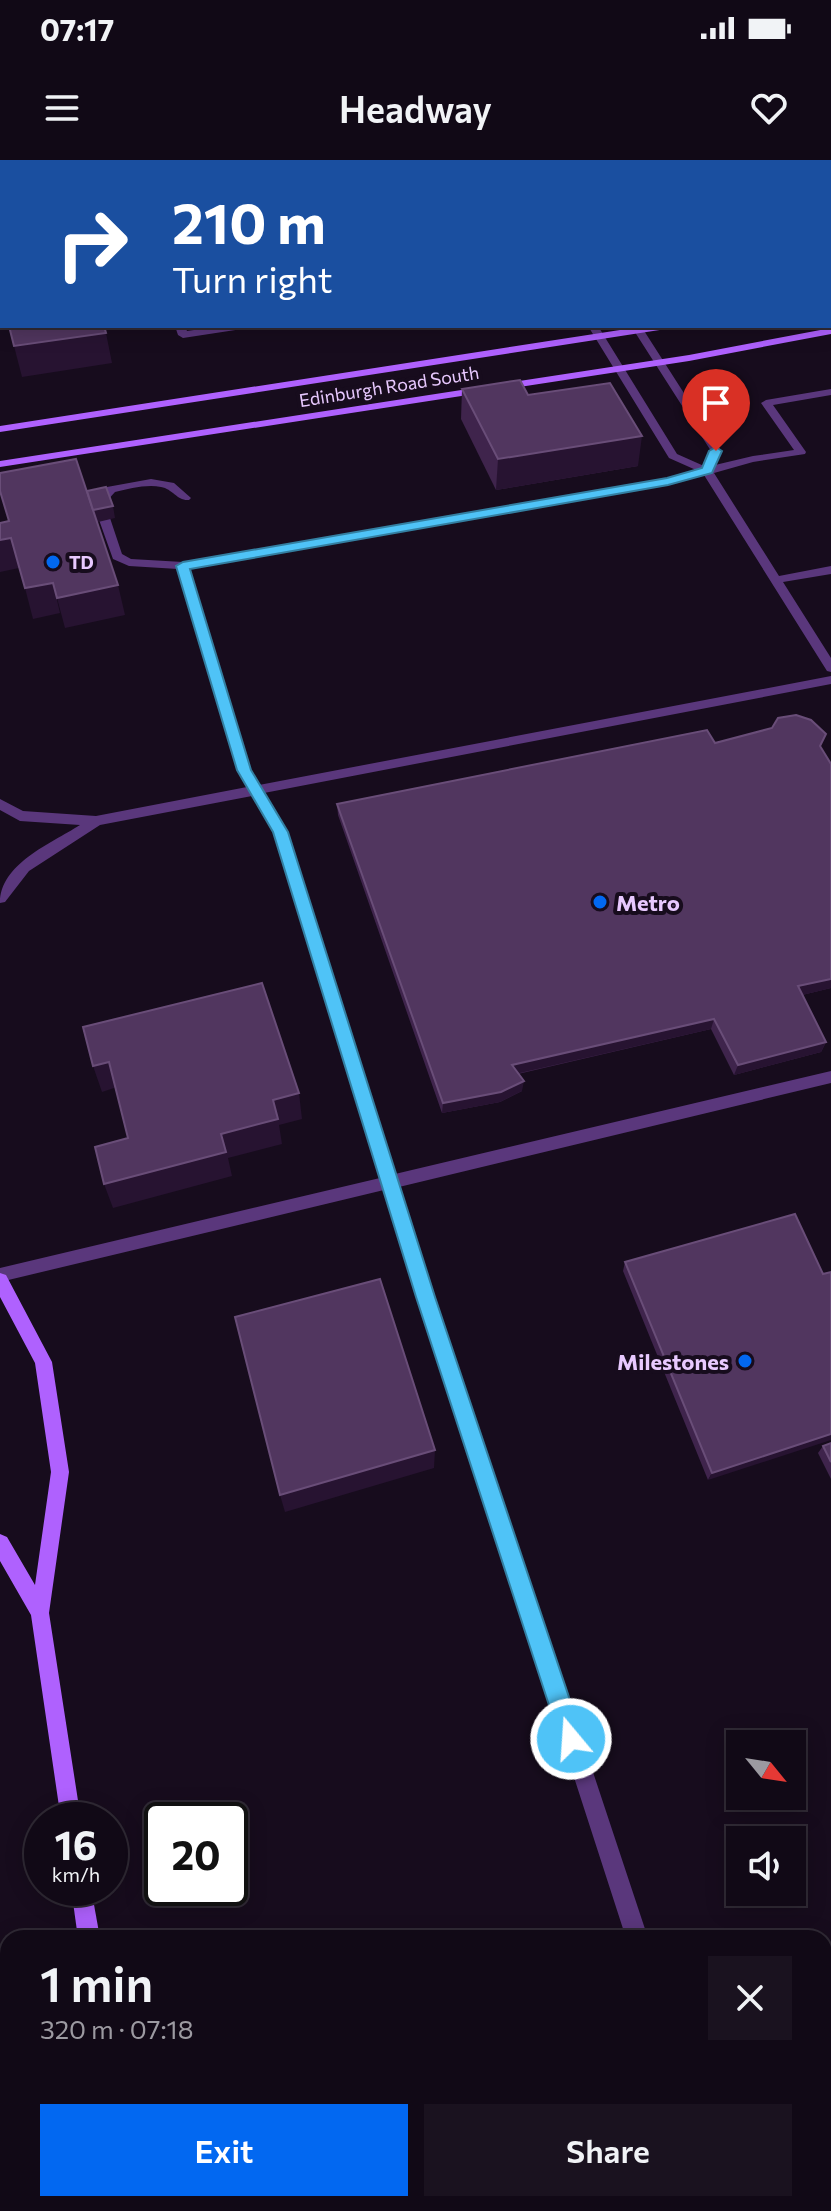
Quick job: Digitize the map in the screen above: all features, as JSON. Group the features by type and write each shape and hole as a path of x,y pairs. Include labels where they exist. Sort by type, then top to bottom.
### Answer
{"main road":[{"name":"Edinburgh Road South","path":"0,429 596,331 638,328"},
{"name":"Edinburgh Road South","path":"0,464 659,363 831,331"},
{"path":"0,1277 43,1362 60,1472 40,1613 68,1802"},
{"path":"0,1543 40,1613"},
{"path":"84,1906 88,1930"}],"lane":[{"path":"181,328 183,335 229,328"},
{"path":"638,328 716,451 707,471"},
{"path":"596,331 673,456 707,471 831,668"},
{"path":"185,498 178,488 158,482 111,489 102,495 99,503 117,556 129,562 183,566 668,481 753,459 801,452 766,403 831,392"},
{"path":"183,566 244,770 280,832 388,1181 634,1930"},
{"path":"776,580 831,570"},
{"path":"0,804 20,816 96,821 831,680"},
{"path":"0,898 24,867 96,821"},
{"path":"0,1277 388,1181 831,1077"}],"building":[{"path":"10,328 105,328 106,333 14,346"},
{"path":"520,380 528,395 610,383 642,436 498,459 462,389"},
{"name":"TD","path":"76,459 118,585 57,598 53,583 25,588 11,538 0,540 0,523 9,521 0,491 0,473"},
{"path":"106,487 113,506 93,510 87,491"},
{"name":"Metro","path":"796,715 811,720 826,734 820,746 831,764 831,979 798,986 826,1042 738,1065 714,1019 512,1065 524,1081 501,1092 443,1103 337,804 707,730 715,743 772,728 778,718"},
{"path":"262,983 299,1093 273,1100 278,1119 221,1134 226,1152 104,1184 95,1147 128,1138 109,1062 93,1066 83,1027"},
{"name":"Milestones","path":"795,1214 823,1274 831,1272 831,1434 712,1473 625,1262"},
{"path":"380,1279 435,1450 280,1495 235,1317"},
{"path":"831,1443 831,1462 823,1446"}],"place":[{"name":"TD","path":"53,562"},
{"name":"Metro","path":"600,902"},
{"name":"Milestones","path":"745,1361"}],"route":[{"path":"571,1739 425,1297 280,832 244,770 183,566 668,481 707,471 716,451"}]}
